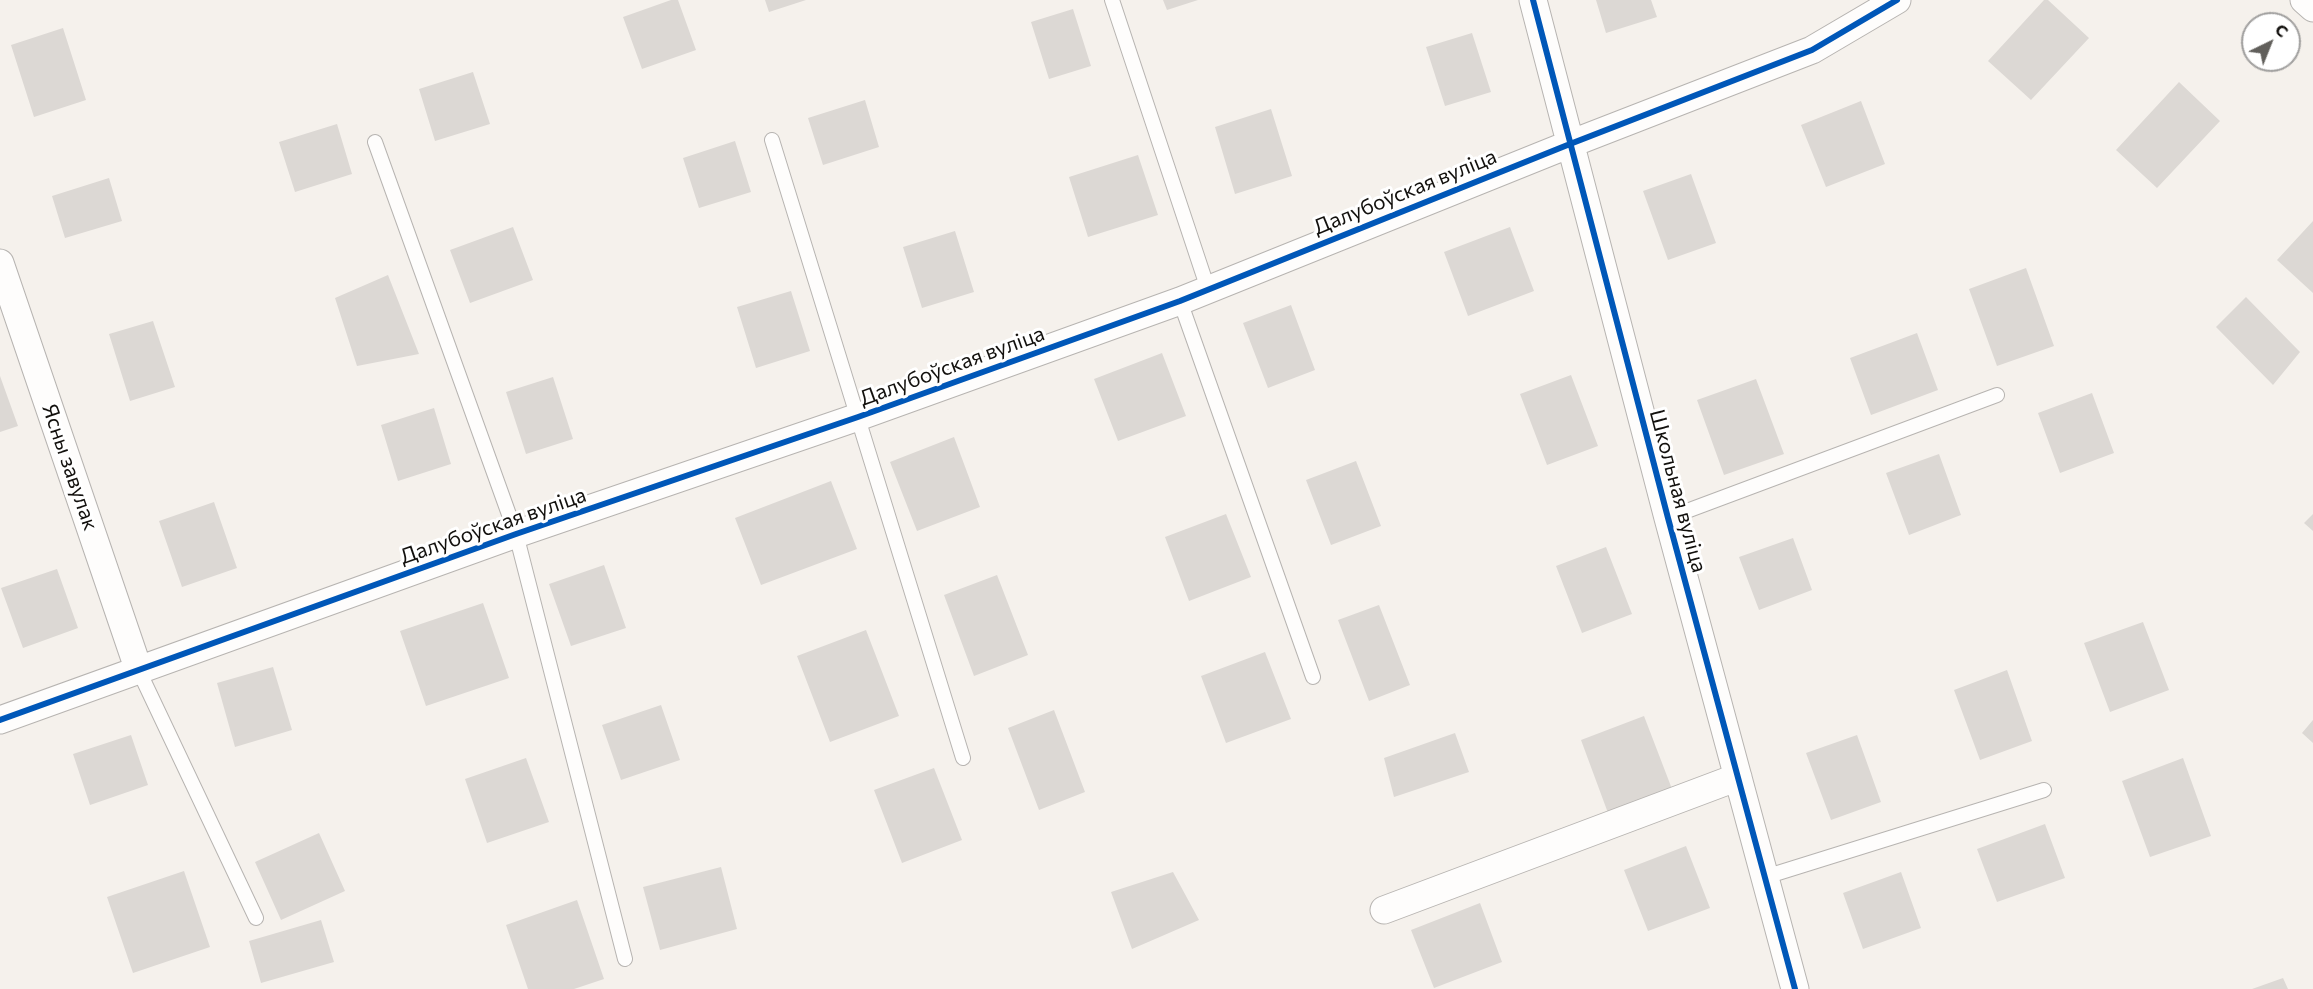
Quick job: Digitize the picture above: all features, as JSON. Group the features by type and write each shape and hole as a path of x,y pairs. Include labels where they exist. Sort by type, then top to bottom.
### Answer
{"street":[{"name":"Школьная вуліца","path":"1533,0 1668,518 1795,989"},
{"name":"Далубоўская вуліца","path":"0,720 516,534 858,417 1180,301 1570,144 1812,50 1897,0"},
{"path":"2304,0 2313,8"},
{"name":"Ясны завулак","path":"0,263 139,671"},
{"path":"1384,910 1738,777"}],"lane":[{"path":"1112,0 1208,289"},
{"path":"772,140 963,758"},
{"path":"375,142 516,534 625,960"},
{"path":"1180,301 1313,677"},
{"path":"1668,518 1997,395"},
{"path":"139,671 256,918"},
{"path":"1765,878 2043,790"}],"building":[{"path":"671,0 678,0 696,50 642,69 623,17"},
{"path":"765,0 806,0 769,12"},
{"path":"1163,0 1198,0 1167,10"},
{"path":"1596,0 1651,0 1657,17 1606,33"},
{"path":"2044,0 2048,0 2089,38 2031,100 1988,61"},
{"path":"1073,9 1091,66 1049,79 1031,22"},
{"path":"63,28 86,100 34,117 11,45"},
{"path":"1472,33 1491,92 1445,106 1426,47"},
{"path":"473,72 490,124 435,141 419,89"},
{"path":"2179,82 2220,121 2157,188 2116,150"},
{"path":"865,100 879,147 823,165 808,118"},
{"path":"1861,101 1885,164 1826,187 1801,125"},
{"path":"1271,109 1292,176 1235,194 1215,127"},
{"path":"337,124 352,174 295,192 279,142"},
{"path":"735,141 751,192 699,208 683,158"},
{"path":"1138,155 1158,215 1088,237 1069,177"},
{"path":"1691,174 1716,243 1668,260 1643,191"},
{"path":"109,178 122,221 65,238 52,196"},
{"path":"2313,221 2313,293 2277,260"},
{"path":"513,227 533,280 470,303 450,250"},
{"path":"1510,227 1534,291 1468,316 1444,252"},
{"path":"955,231 974,292 922,308 903,247"},
{"path":"2026,268 2054,346 1997,366 1969,289"},
{"path":"388,275 419,354 357,366 335,298"},
{"path":"791,291 810,351 756,368 737,307"},
{"path":"2246,297 2300,352 2273,385 2216,327"},
{"path":"1291,305 1315,370 1268,388 1243,323"},
{"path":"153,321 175,387 130,401 109,334"},
{"path":"1917,333 1938,390 1871,415 1850,358"},
{"path":"1162,353 1186,416 1118,441 1094,379"},
{"path":"1571,375 1598,446 1547,465 1520,394"},
{"path":"0,376 18,426 0,432"},
{"path":"553,377 573,439 526,454 506,392"},
{"path":"1756,379 1784,454 1724,475 1697,400"},
{"path":"2092,393 2114,453 2060,473 2038,413"},
{"path":"434,408 451,464 398,481 381,425"},
{"path":"954,437 980,507 917,531 890,462"},
{"path":"1939,454 1961,515 1909,535 1886,473"},
{"path":"1356,461 1381,526 1331,545 1306,480"},
{"path":"831,481 857,549 761,585 735,518"},
{"path":"214,502 237,568 182,587 159,521"},
{"path":"1226,514 1251,577 1189,601 1165,537"},
{"path":"2313,514 2313,531 2304,523"},
{"path":"1793,538 1812,590 1759,610 1739,557"},
{"path":"1606,547 1632,614 1582,633 1556,566"},
{"path":"604,565 626,628 571,646 549,584"},
{"path":"57,569 78,628 23,648 1,588"},
{"path":"997,575 1028,655 974,676 944,595"},
{"path":"483,603 509,678 426,706 400,631"},
{"path":"1379,605 1410,685 1369,701 1338,620"},
{"path":"2143,622 2169,690 2110,712 2084,643"},
{"path":"866,630 899,716 830,742 797,656"},
{"path":"1265,652 1291,719 1226,743 1201,676"},
{"path":"273,667 292,730 235,747 217,683"},
{"path":"2007,670 2032,741 1980,760 1954,690"},
{"path":"661,705 680,760 621,780 602,725"},
{"path":"1054,710 1085,792 1039,810 1008,728"},
{"path":"1644,716 1672,789 1608,813 1581,740"},
{"path":"2313,720 2313,743 2302,733"},
{"path":"1455,733 1469,772 1394,797 1384,758"},
{"path":"131,735 148,785 90,805 73,754"},
{"path":"1857,735 1881,802 1831,820 1806,753"},
{"path":"526,758 549,822 487,843 465,779"},
{"path":"2183,758 2211,836 2150,857 2122,781"},
{"path":"934,768 962,840 902,863 874,790"},
{"path":"2045,824 2065,878 1997,902 1977,849"},
{"path":"319,833 345,891 281,920 255,862"},
{"path":"1686,846 1710,908 1648,931 1624,870"},
{"path":"721,867 737,929 660,950 643,887"},
{"path":"184,871 210,947 133,973 107,897"},
{"path":"1173,872 1199,920 1132,949 1111,892"},
{"path":"1901,872 1921,928 1863,949 1843,893"},
{"path":"577,900 604,979 574,989 528,989 506,925"},
{"path":"1480,903 1502,962 1434,988 1411,930"},
{"path":"321,920 334,962 261,983 249,941"},
{"path":"2283,978 2288,989 2252,989"}],"cycle path":[{"path":"1533,0 1668,518 1795,989"},
{"path":"0,720 516,534 858,417 1180,301 1570,144 1812,50 1897,0"}]}
